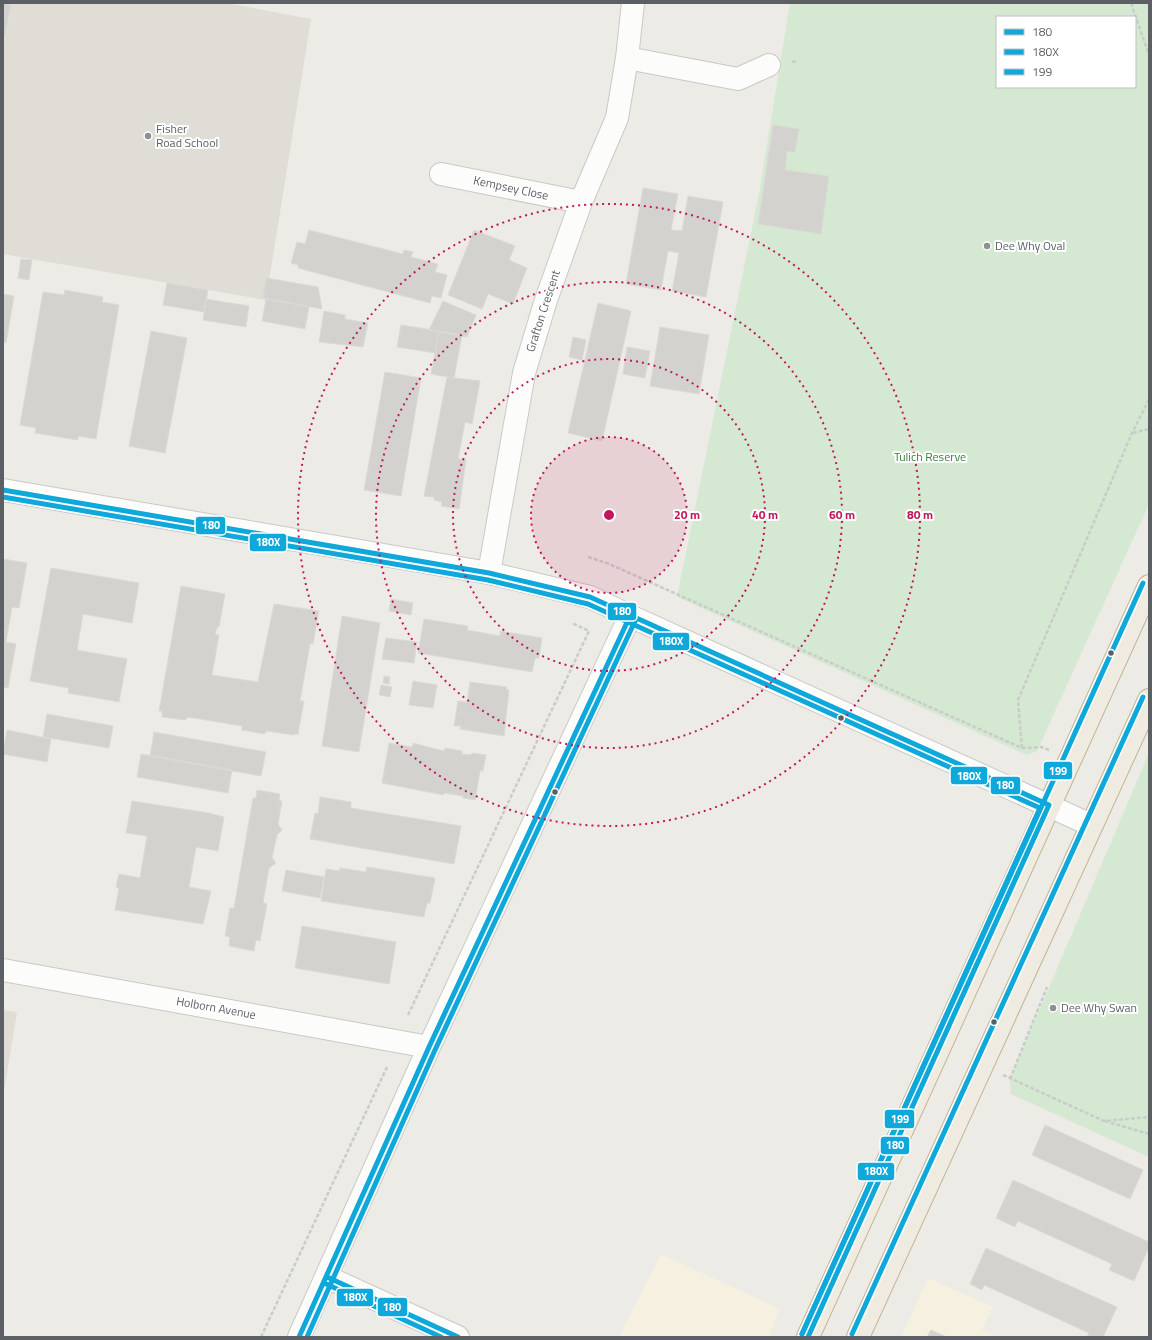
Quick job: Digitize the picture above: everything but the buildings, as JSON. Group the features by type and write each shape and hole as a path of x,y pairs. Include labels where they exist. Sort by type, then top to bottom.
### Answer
{"highway":[{"path":"808,1337 1149,586"},
{"path":"858,1337 1149,700"}],"street":[{"name":"Grafton Crescent","path":"489,573 524,373 546,300 581,202 617,118 627,58 633,3"},
{"path":"627,58 738,79 769,65"},
{"name":"Kempsey Close","path":"441,174 581,202"},
{"path":"3,490 489,573 590,597 1091,825"},
{"path":"299,1337 428,1047 630,616"},
{"name":"Holborn Avenue","path":"3,970 428,1047"},
{"path":"327,1277 458,1337"}],"path":[{"path":"1131,3 1136,16"},
{"path":"1136,17 1149,55"},
{"path":"588,557 607,563 1022,748 1018,700 1132,433 1149,399"},
{"path":"1132,433 1149,429"},
{"path":"408,1014 589,631 572,622"},
{"path":"984,1064 1010,1079 1104,1121 1149,1134"},
{"path":"261,1337 387,1067"},
{"path":"1104,1121 1149,1117"}],"shaded area":[{"name":"Fisher Road School","path":"3,3 227,3 311,19 266,300 3,254"},
{"path":"3,1010 17,1012 3,1097"},
{"path":"661,1254 780,1309 769,1337 619,1337"},
{"path":"928,1278 993,1307 982,1330 996,1337 901,1337"}],"green space":[{"name":"Tulich Reserve","path":"790,3 1149,3 1149,504 1037,751 1027,755 677,597 759,194"},
{"path":"1149,753 1149,1157 1011,1094 1010,1079"}],"transit line":[{"name":"180","path":"3,490 489,573 590,597 1049,805 808,1337"},
{"name":"180X","path":"3,497 488,580 588,604 1040,808 802,1334"},
{"name":"199","path":"802,1334 1143,583"},
{"name":"180","path":"299,1337 429,1047 630,616"},
{"name":"180X","path":"307,1337 435,1050 636,619"},
{"name":"199","path":"852,1334 1143,697"},
{"name":"180","path":"327,1277 458,1337"},
{"name":"180X","path":"324,1283 441,1337"}],"place":[{"name":"Fisher Road School","path":"148,136"},
{"name":"Dee Why Oval","path":"987,246"},
{"name":"Dee Why Swan","path":"1053,1008"}]}
